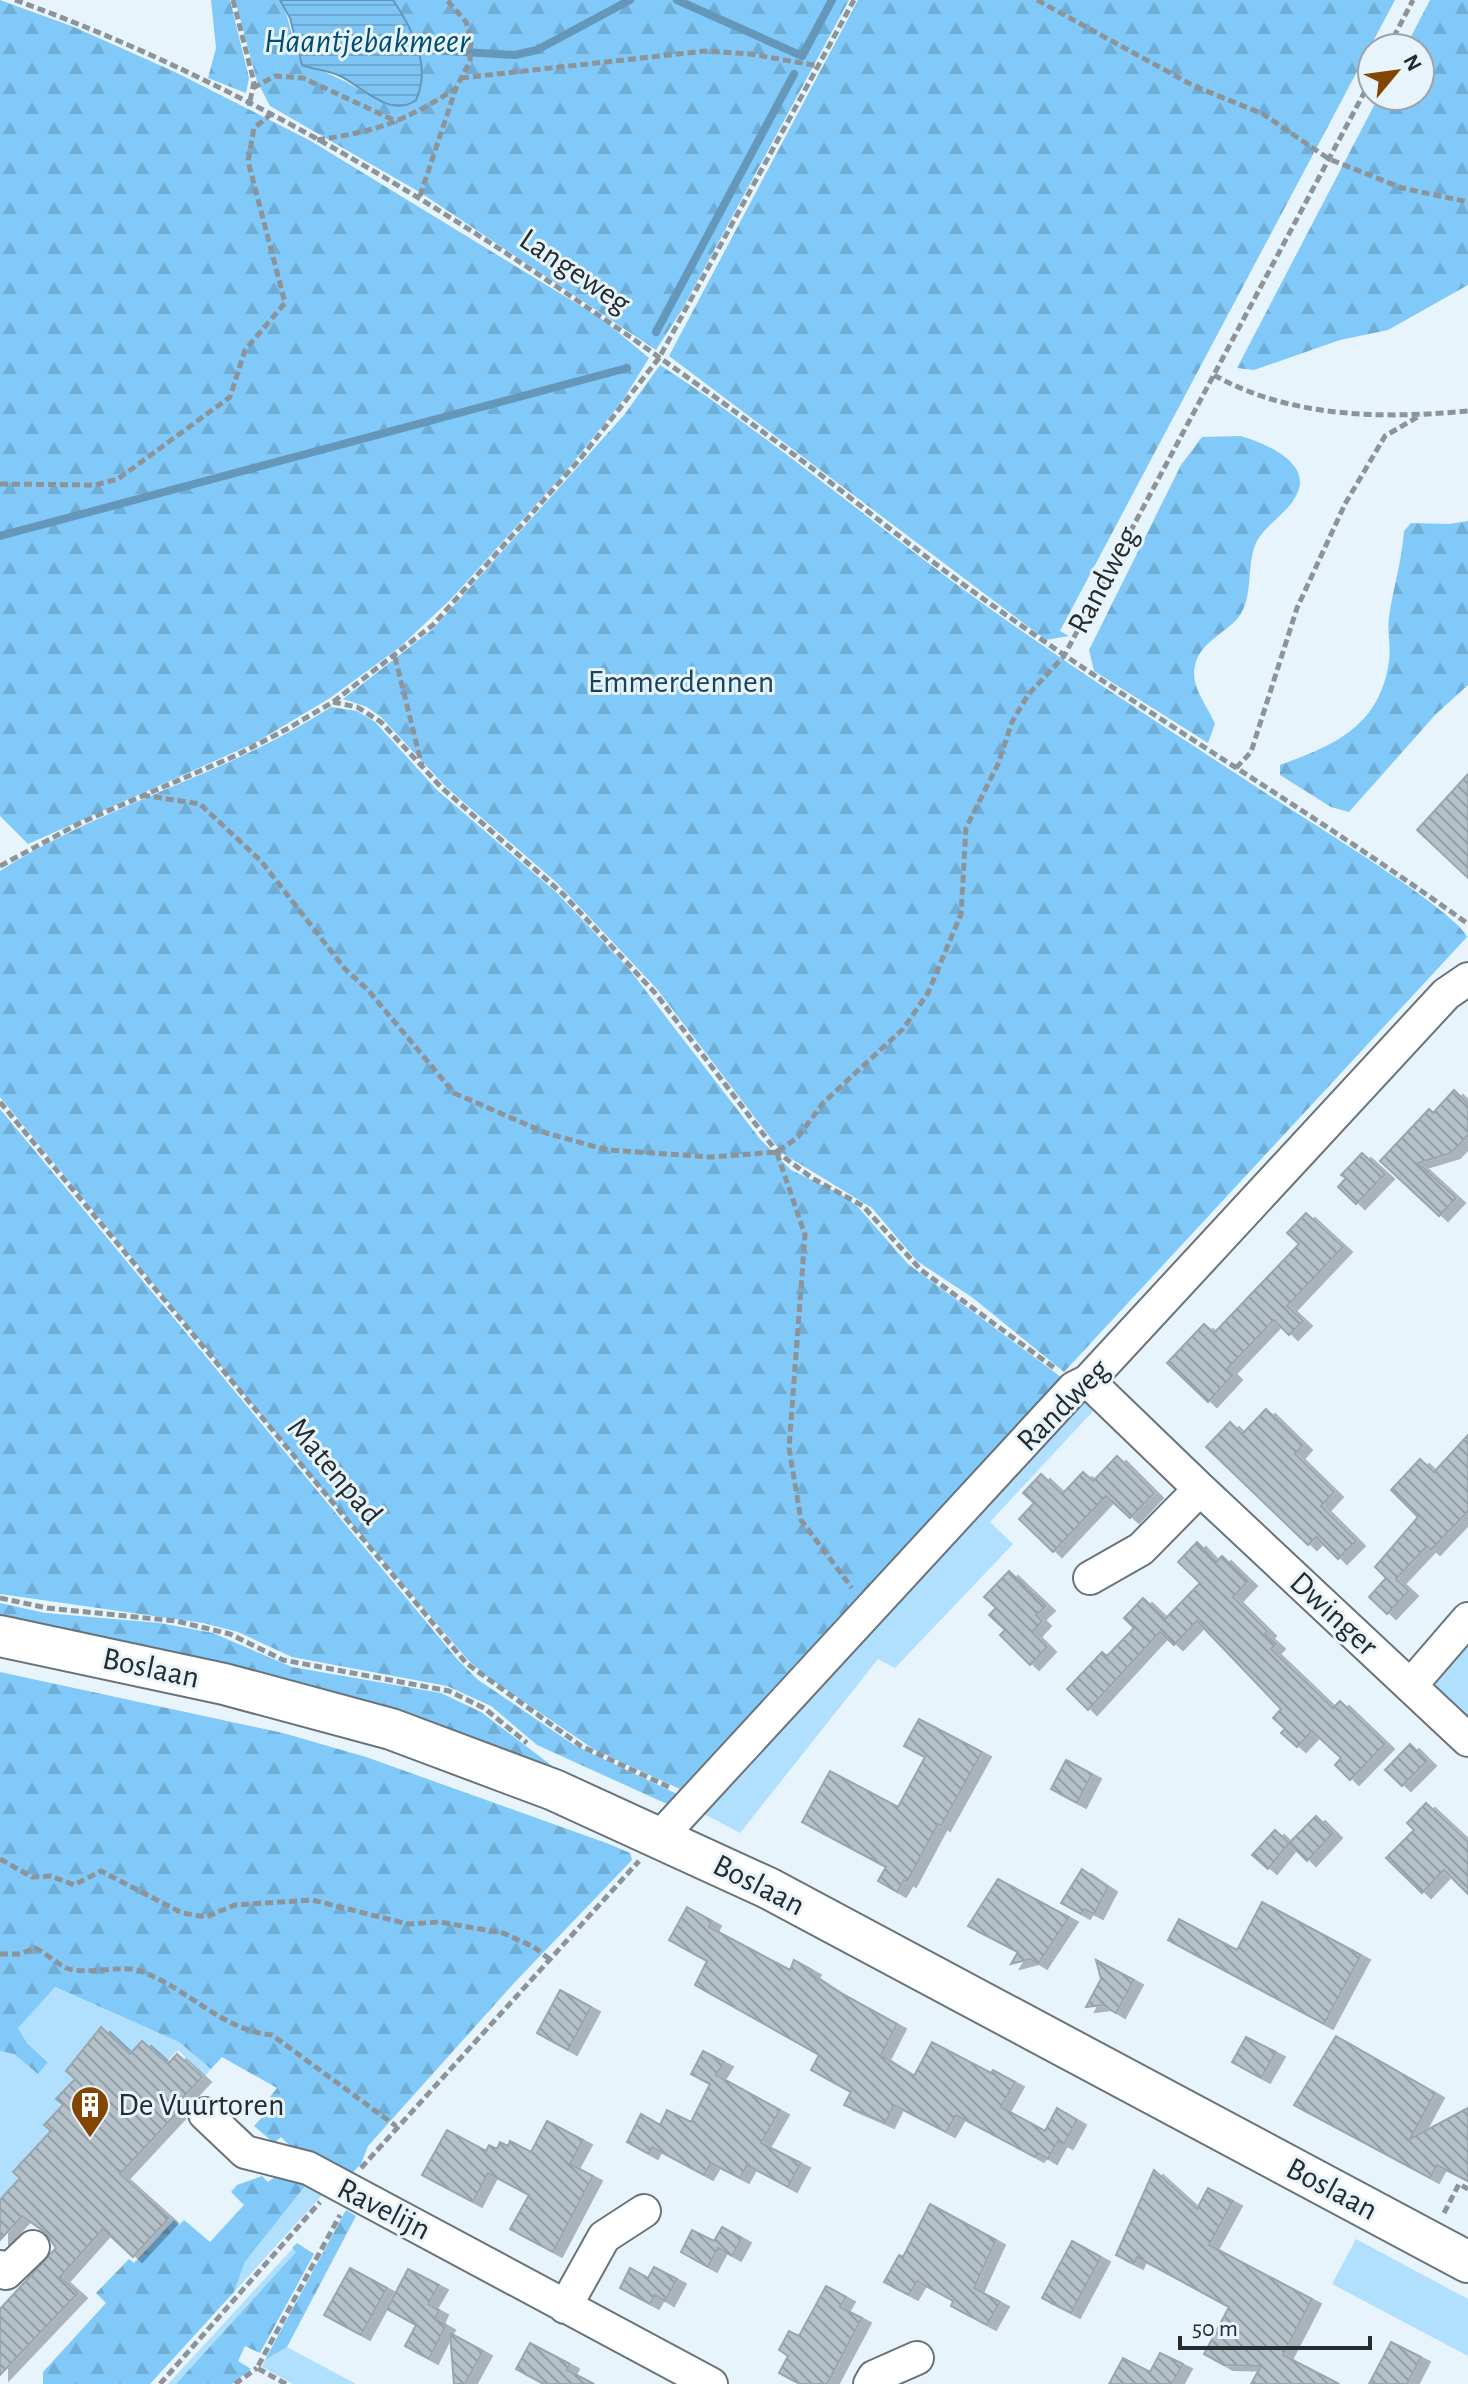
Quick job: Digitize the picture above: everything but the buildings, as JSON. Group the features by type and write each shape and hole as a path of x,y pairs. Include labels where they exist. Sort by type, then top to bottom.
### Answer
{"main road":[{"name":"Boslaan","path":"0,1636 224,1684 391,1729 554,1790 653,1846 768,1888 1468,2262"}],"street":[{"name":"Randweg","path":"653,1846 688,1804 1446,994 1468,979"},
{"name":"Dwinger","path":"1081,1385 1200,1489 1468,1740"},
{"path":"1090,1578 1141,1549 1200,1489"},
{"path":"1411,1685 1468,1619"},
{"name":"Ravelijn","path":"205,2114 245,2152 308,2168 711,2384"},
{"path":"565,2307 604,2237 644,2211"},
{"path":"0,2267 6,2273 33,2247"},
{"path":"870,2384 874,2377 917,2358"}],"path":[{"name":"Langeweg","path":"15,0 79,24 270,115 420,196 600,315 1064,656"},
{"path":"233,0 253,88 249,106"},
{"path":"420,196 456,88 470,61 471,38 466,22 447,0"},
{"path":"0,866 80,823 237,755 333,702 433,625 588,449 659,358 854,0"},
{"path":"1037,0 1194,86 1263,114 1329,159 1402,188 1468,202"},
{"path":"1396,32 1413,0"},
{"path":"461,78 705,51 750,54 819,66"},
{"path":"253,88 275,76 303,78 398,122"},
{"path":"317,140 371,132 398,122 456,88"},
{"name":"Randweg","path":"1356,108 1064,656 1468,924"},
{"path":"0,484 95,485 118,479 230,397 245,350 285,303 248,161 254,128 270,115"},
{"path":"1214,375 1232,385 1303,409 1421,415 1468,411"},
{"path":"1236,768 1251,752 1297,608 1345,504 1385,436 1421,415"},
{"path":"142,795 200,804 261,861 345,969 375,999 454,1093 546,1133 607,1150 712,1157 777,1152 798,1137 823,1103 903,1029 928,993 961,914 966,828 998,764 1012,722 1028,695 1064,656"},
{"path":"395,657 422,767"},
{"path":"333,702 369,712 422,767 547,878 656,994 777,1152 812,1178 843,1191 863,1206 921,1270 1081,1385"},
{"name":"Matenpad","path":"0,1102 466,1663 581,1746 666,1785 688,1804"},
{"path":"777,1152 805,1235 789,1448 801,1520 869,1611"},
{"path":"235,2384 257,2368 358,2171 548,1958 653,1846"},
{"path":"0,1859 32,1877 51,1876 74,1885 101,1871 182,1913 206,1917 235,1905 312,1900 408,1924 440,1922 503,1933 534,1947 548,1958"},
{"path":"0,1954 20,1954 35,1948 67,1968 114,1972 136,1969 185,1992 226,2023 251,2033 272,2035 396,2126"},
{"path":"1440,2221 1459,2184 1468,2189"},
{"path":"160,2384 326,2196 346,2190"},
{"path":"257,2368 286,2384"}],"shaded area":[{"path":"1082,1396 1095,1409 990,1522 1013,1544 895,1668 878,1659 740,1833 695,1809"},
{"path":"1468,1634 1468,1731 1444,1702 1436,1682 1438,1674"},
{"path":"54,1987 179,2042 211,2069 205,2076 178,2050 164,2064 133,2056 108,2034 73,2071 81,2080 58,2103 64,2108 61,2138 0,2201 0,2051 14,2054 38,2074 48,2061 27,2043 18,2028"},
{"path":"309,2181 322,2195 234,2292 245,2262"},
{"path":"1356,2239 1468,2299 1468,2356 1332,2284"},
{"path":"292,2249 297,2251 176,2384 168,2384"},
{"path":"287,2347 356,2384 293,2384 262,2367 265,2360"}],"green space":[{"path":"0,0 74,27 175,72 311,141 602,319 649,358 623,400 568,469 451,599 400,647 330,698 255,743 28,844 0,816"},
{"path":"211,0 230,0 249,78 246,93 208,78 216,48"},
{"path":"235,0 280,0 304,66 404,107 417,45 393,0 849,0 683,308 656,350 421,193 270,106 257,81"},
{"path":"858,0 1395,0 1378,32 1356,32 1356,73 1060,631 1069,636 1046,640 669,356"},
{"path":"1430,0 1468,0 1468,285 1388,330 1340,340 1254,370 1237,368 1371,112 1436,112 1436,32 1413,32"},
{"name":"Emmerdennen","path":"660,365 773,444 996,613 1120,698 1385,870 1439,909 1467,937 1064,1372 973,1298 917,1261 872,1208 782,1153 657,989 557,883 446,787 381,717 367,707 343,699 433,629 624,415"},
{"path":"1240,436 1283,455 1298,472 1300,483 1293,500 1257,541 1251,560 1246,600 1238,618 1203,649 1196,662 1196,686 1215,724 1208,743 1094,671 1089,650 1181,465 1202,437"},
{"path":"1468,521 1468,685 1436,714 1349,812 1331,807 1280,775 1280,765 1319,749 1352,730 1376,702 1389,661 1389,617 1404,531 1411,523"},
{"path":"331,707 357,711 375,722 437,790 557,893 629,969 760,1139 791,1170 841,1194 858,1207 908,1264 1061,1377 680,1789 595,1750 486,1676 467,1659 316,1482 0,1097 0,871 81,827 250,752"},
{"path":"0,1109 457,1659 477,1679 574,1745 677,1794 667,1804 537,1745 491,1706 447,1686 292,1657 238,1632 203,1623 0,1594"},
{"path":"0,1603 45,1613 160,1623 213,1633 292,1667 441,1693 481,1712 568,1778 0,1625"},
{"path":"0,1672 283,1733 366,1757 609,1844 630,1853 632,1860 515,1982 368,2146 361,2164 350,2175 292,2148 281,2137 274,2143 254,2126 275,2103 270,2097 277,2088 222,2057 211,2069 179,2042 55,1987 18,2028 27,2043 48,2062 38,2074 14,2054 0,2051"},
{"path":"278,2175 309,2181 245,2262 234,2292 150,2384 43,2384 43,2372 106,2303 96,2293 129,2259 134,2263 174,2220 179,2225 184,2220 210,2242 244,2205 231,2192 237,2185 262,2176 268,2182"},
{"path":"346,2210 356,2216 287,2347 265,2360"},
{"path":"297,2243 314,2254 260,2353 245,2346 238,2361 251,2369 232,2384 176,2384 296,2252 292,2248"}],"water":[{"name":"Haantjebakmeer","path":"280,0 393,0 413,35 421,61 422,74 416,100 406,105 387,104 340,76 302,65 290,18"}],"waterway":[{"path":"411,49 515,55 537,50 630,0"},
{"path":"677,0 802,56 832,0"},
{"path":"656,332 794,74"},
{"path":"0,536 627,368"}],"place":[{"name":"De Vuurtoren","path":"90,2139"}]}
